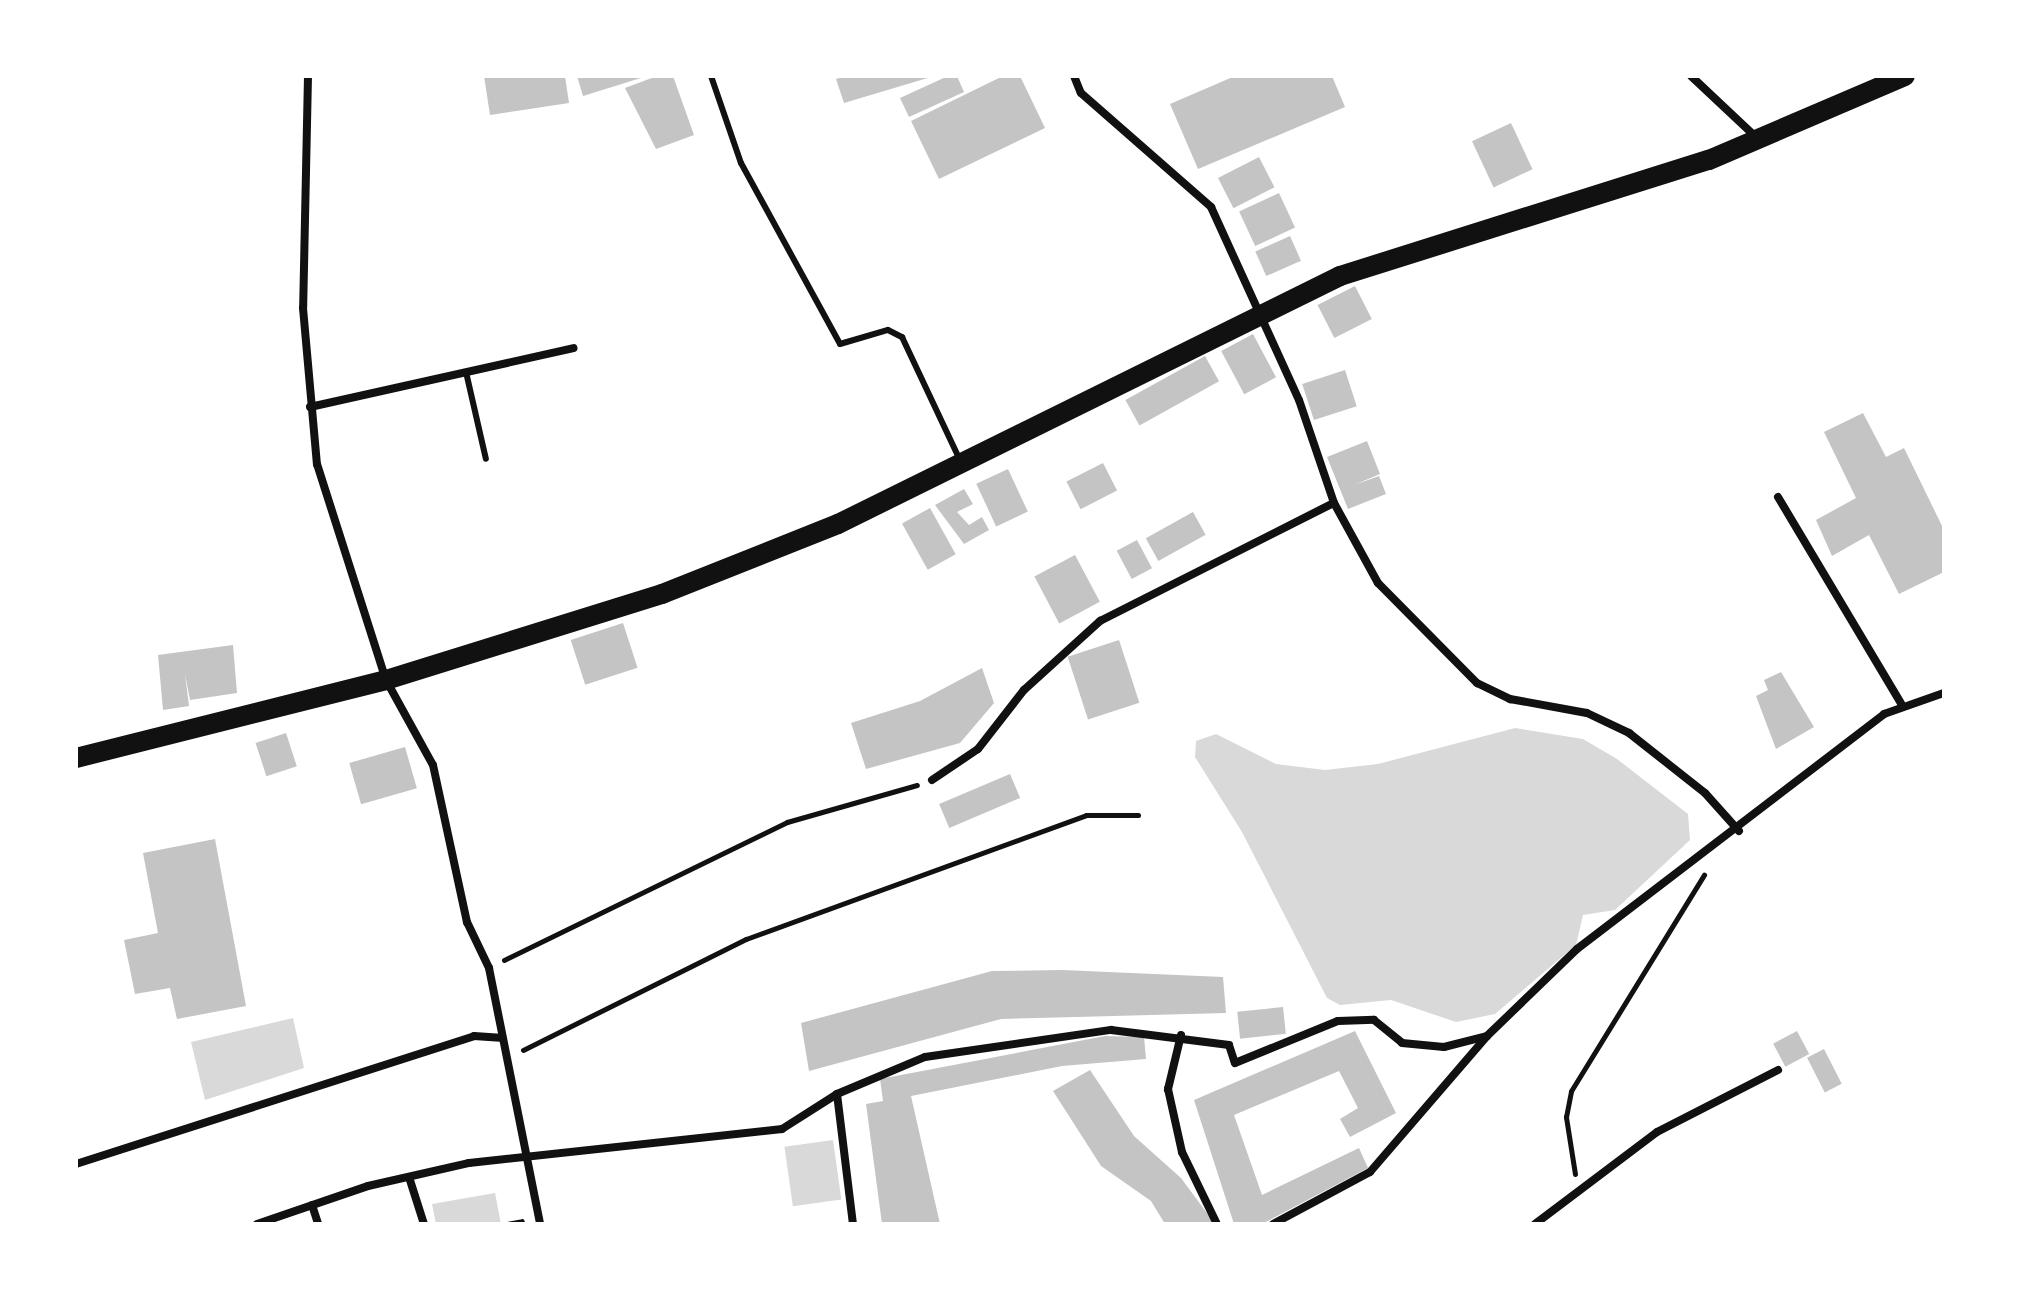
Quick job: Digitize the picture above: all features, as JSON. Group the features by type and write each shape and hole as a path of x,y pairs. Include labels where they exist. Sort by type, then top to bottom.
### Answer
{"main road":[{"path":"76,758 386,680 662,594 838,524 1340,276 1758,138 1905,76"}],"street":[{"path":"308,76 303,308 317,464 386,680 433,765 467,922 489,968 504,1059 531,1158 540,1224"},
{"path":"1074,76 1081,93 1211,207 1262,316 1334,503 1378,583 1477,683 1510,699 1587,713 1629,733 1705,793 1739,831"},
{"path":"1691,76 1758,138"},
{"path":"310,407 573,348"},
{"path":"1778,497 1901,703"},
{"path":"932,780 978,749 1024,690 1100,621 1334,503"},
{"path":"1273,1224 1370,1172 1487,1036 1577,949 1739,831 1901,703 1944,693"},
{"path":"257,1224 409,1177 716,1130 782,1129 837,1094 925,1057 1111,1030 1181,1035 1229,1045 1235,1063 1338,1021 1374,1020 1402,1043 1444,1047 1487,1036"},
{"path":"1181,1035 1168,1089 1182,1152 1217,1224"},
{"path":"76,1164 474,1036 500,1038"},
{"path":"1535,1224 1657,1132 1778,1070"},
{"path":"837,1094 853,1224"},
{"path":"409,1177 424,1224"},
{"path":"312,1205 318,1224"}],"lane":[{"path":"711,76 741,163 840,344 888,330 902,337 961,463"},
{"path":"466,372 486,459"}],"path":[{"path":"489,968 787,822 932,780"},
{"path":"504,1059 746,939 1086,815 1138,815"},
{"path":"1582,1191 1568,1132 1571,1091 1713,864"}],"shaded area":[{"path":"1515,728 1583,739 1617,759 1688,814 1690,840 1615,910 1583,915 1576,945 1495,1014 1456,1022 1391,1000 1340,1005 1327,998 1242,832 1195,757 1196,741 1216,734 1276,764 1325,770 1378,764"},
{"path":"293,1018 304,1068 205,1100 191,1042"},
{"path":"833,1140 841,1199 793,1206 784,1147"},
{"path":"495,1193 501,1224 436,1224 432,1204"}],"building":[{"path":"484,76 565,76 569,103 490,115"},
{"path":"577,76 644,76 644,77 583,96"},
{"path":"657,76 673,76 694,135 656,149 625,88"},
{"path":"846,76 931,77 844,103 836,79"},
{"path":"948,76 957,76 964,92 909,117 900,98"},
{"path":"1003,76 1020,76 1045,128 939,179 911,121"},
{"path":"1235,76 1332,76 1345,107 1198,169 1170,104"},
{"path":"1511,123 1533,169 1494,187 1472,141"},
{"path":"1259,157 1274,187 1233,208 1218,178"},
{"path":"1279,193 1295,227 1255,246 1239,212"},
{"path":"1290,236 1301,261 1266,276 1255,251"},
{"path":"1355,286 1372,319 1334,338 1318,305"},
{"path":"1253,334 1276,377 1244,394 1221,351"},
{"path":"1205,356 1219,381 1139,425 1125,400"},
{"path":"1345,370 1357,406 1314,420 1302,384"},
{"path":"1863,413 1886,457 1904,448 1944,530 1944,572 1899,594 1869,535 1832,556 1816,520 1856,498 1824,432"},
{"path":"1367,441 1380,474 1354,485 1379,476 1386,494 1348,509 1327,457"},
{"path":"1103,463 1117,491 1081,509 1066,482"},
{"path":"1008,469 1028,512 996,526 976,484"},
{"path":"964,489 973,504 957,512 969,525 982,517 989,530 964,544 935,505"},
{"path":"930,508 956,554 928,570 902,524"},
{"path":"1193,512 1206,535 1158,561 1146,538"},
{"path":"1137,540 1152,568 1132,579 1117,551"},
{"path":"1075,555 1100,602 1059,623 1034,577"},
{"path":"623,623 638,668 585,685 571,640"},
{"path":"1119,640 1139,703 1088,719 1068,657"},
{"path":"233,645 237,693 190,700 185,674 189,706 163,710 158,655"},
{"path":"982,668 994,703 960,743 866,769 851,723 920,701"},
{"path":"1781,672 1814,727 1776,749 1756,696 1768,690 1764,680"},
{"path":"286,733 297,766 266,776 256,743"},
{"path":"405,747 417,788 361,804 349,763"},
{"path":"1010,774 1020,798 949,828 939,804"},
{"path":"215,839 246,1006 177,1019 170,988 135,994 124,940 158,933 143,853"},
{"path":"1062,970 1223,977 1226,1013 1001,1019 809,1071 801,1023 992,971"},
{"path":"1283,1007 1286,1034 1240,1039 1237,1012"},
{"path":"1355,1031 1396,1113 1350,1137 1340,1119 1358,1108 1339,1071 1234,1115 1262,1195 1359,1148 1368,1168 1262,1224 1234,1224 1194,1100"},
{"path":"1797,1031 1809,1054 1785,1067 1773,1044"},
{"path":"1105,1036 1144,1037 1146,1059 1062,1066 911,1096 940,1224 882,1224 866,1104 883,1101 880,1079"},
{"path":"1824,1049 1842,1084 1825,1092 1807,1058"},
{"path":"1090,1070 1134,1136 1181,1178 1215,1224 1165,1224 1151,1201 1101,1166 1053,1091"}]}
